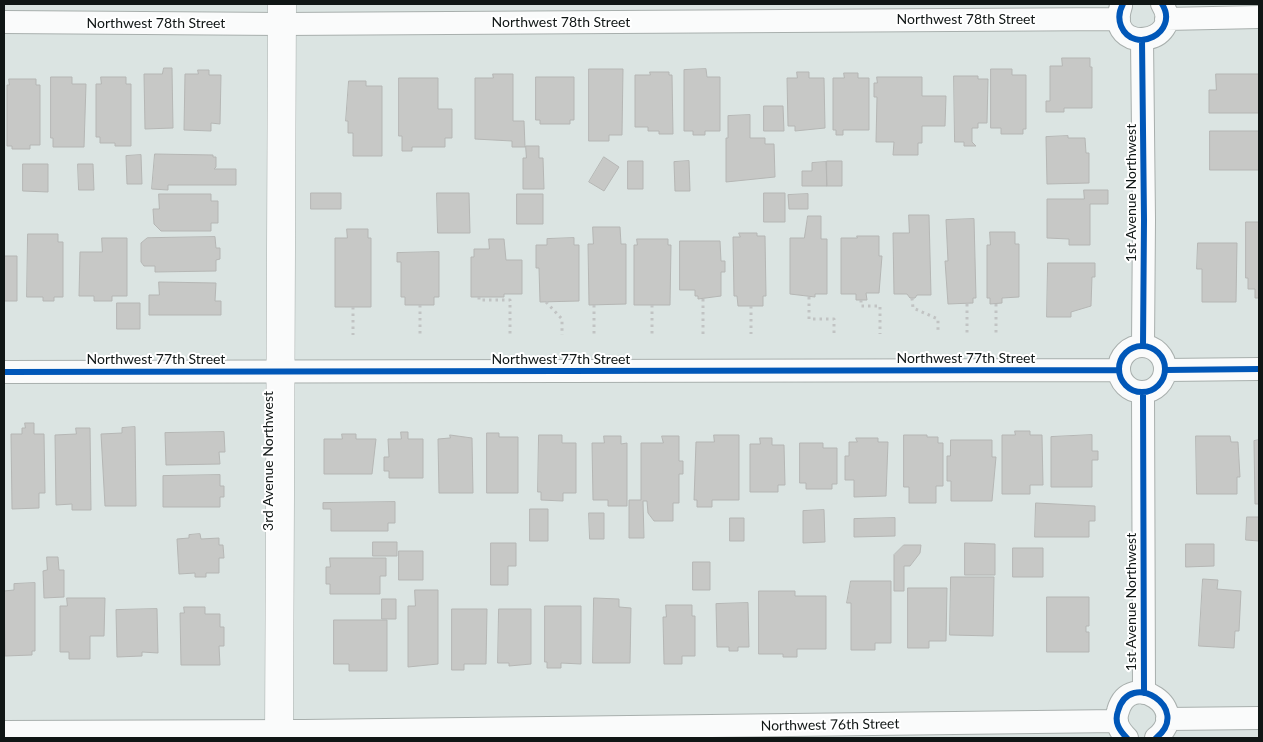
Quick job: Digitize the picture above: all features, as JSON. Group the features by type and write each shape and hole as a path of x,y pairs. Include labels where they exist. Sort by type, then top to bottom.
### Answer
{"street":[{"name":"Northwest 78th Street","path":"4,22 282,14 1121,11"},
{"path":"1121,11 1122,29 1135,39 1142,40 1150,39 1162,30 1164,11 1259,17"},
{"name":"3rd Avenue Northwest","path":"279,735 282,14"},
{"name":"1st Avenue Northwest","path":"1142,40 1143,346"},
{"path":"1135,346 1143,346 1157,351 1164,363 1165,370 1160,384 1154,389 1143,392 1130,389 1124,384 1118,370 1123,355 1135,346"},
{"path":"1165,370 1259,369"},
{"name":"Northwest 77th Street","path":"4,372 1118,370"},
{"name":"1st Avenue Northwest","path":"1143,392 1144,692"},
{"path":"1122,730 1119,707 1130,695 1144,692 1160,700 1165,707 1162,729 1259,718"},
{"name":"Northwest 76th Street","path":"4,732 279,735 1122,730"}],"path":[{"path":"480,297 480,300 510,300 510,335"},
{"path":"809,297 809,320 834,320 834,334"},
{"path":"912,298 913,308 938,318 938,333"},
{"path":"703,299 703,334"},
{"path":"861,300 861,306 880,306 880,334"},
{"path":"546,302 562,318 562,335"},
{"path":"967,304 967,333"},
{"path":"996,304 996,333"},
{"path":"420,305 420,335"},
{"path":"594,305 594,335"},
{"path":"652,305 652,334"},
{"path":"751,306 751,334"},
{"path":"353,307 353,335"}],"building":[{"path":"1062,58 1090,58 1090,67 1092,67 1092,108 1064,108 1064,112 1046,112 1046,101 1050,101 1050,66 1062,66"},
{"path":"164,68 172,68 173,128 145,129 144,74 162,74"},
{"path":"589,69 623,69 622,135 609,135 609,141 589,141"},
{"path":"706,69 707,77 720,77 720,131 705,131 705,135 693,135 693,131 684,131 684,70"},
{"path":"991,69 1012,69 1012,75 1026,75 1026,129 1023,129 1023,134 1001,134 1001,128 991,128"},
{"path":"198,70 209,70 209,75 221,75 220,124 211,123 211,131 184,130 185,74 198,74"},
{"path":"650,72 669,72 669,75 672,75 673,134 659,134 659,131 648,131 648,127 635,127 635,75 650,75"},
{"path":"797,72 809,72 809,78 824,78 825,128 795,131 795,126 788,126 787,78 797,78"},
{"path":"844,73 858,73 858,78 869,78 869,130 843,130 843,135 836,135 836,130 833,130 833,78 844,78"},
{"path":"493,74 513,74 513,121 524,121 525,147 512,147 512,141 475,139 475,78 493,78"},
{"path":"1216,74 1259,74 1259,113 1209,113 1209,90 1216,90"},
{"path":"954,76 978,76 978,79 988,79 987,123 978,123 978,128 972,128 972,142 976,146 964,146 964,142 955,142"},
{"path":"51,77 72,77 72,84 86,84 84,147 53,147 53,138 51,138"},
{"path":"101,77 126,77 126,84 131,84 131,146 115,146 115,143 100,143 100,137 96,137 96,84 101,84"},
{"path":"536,77 574,77 574,120 570,120 570,124 540,124 540,120 536,120"},
{"path":"877,77 922,77 922,96 946,96 945,126 922,126 922,143 918,143 918,155 893,155 894,142 876,142 877,97 874,97 874,83 877,83"},
{"path":"399,78 438,78 438,109 452,109 452,138 445,138 445,147 412,147 412,151 402,151 402,136 399,136"},
{"path":"9,79 36,79 36,85 40,85 40,145 30,145 30,149 12,149 12,146 7,146 7,85 9,85"},
{"path":"349,81 366,81 366,86 382,86 382,156 353,156 353,133 348,133 348,121 346,121"},
{"path":"764,106 783,106 784,131 764,131"},
{"path":"750,115 750,138 765,138 765,144 774,144 775,177 726,182 728,116"},
{"path":"1210,131 1259,131 1259,170 1210,170"},
{"path":"1068,136 1068,138 1085,138 1086,153 1089,153 1089,183 1047,184 1046,137"},
{"path":"526,146 539,146 539,158 543,158 544,189 523,189 523,158 526,158"},
{"path":"155,154 213,155 213,157 216,157 216,167 214,169 236,169 236,185 168,185 168,190 152,189"},
{"path":"141,155 142,184 127,184 126,156"},
{"path":"604,157 619,167 604,191 589,182"},
{"path":"628,161 643,161 643,189 628,189"},
{"path":"689,161 690,191 675,191 674,162"},
{"path":"827,161 842,161 842,186 827,186"},
{"path":"826,162 827,186 802,186 802,171 812,171 812,163"},
{"path":"23,164 48,164 48,192 23,191"},
{"path":"78,164 93,164 94,190 79,190"},
{"path":"1084,190 1108,190 1108,204 1090,204 1090,245 1069,245 1069,239 1047,238 1047,199 1084,199"},
{"path":"311,193 341,193 341,209 311,209"},
{"path":"437,193 469,193 470,233 438,233"},
{"path":"764,193 785,193 785,222 764,222"},
{"path":"159,194 211,194 211,201 218,201 218,223 211,223 211,231 161,231 154,224 153,209 159,209"},
{"path":"517,194 543,194 543,224 517,224"},
{"path":"808,194 808,209 789,209 788,195"},
{"path":"909,215 929,215 931,295 917,295 915,298 910,298 907,294 894,294 893,233 909,233"},
{"path":"808,216 821,216 821,239 827,239 827,294 815,294 815,297 790,294 790,238 804,238"},
{"path":"974,219 976,298 973,298 973,303 948,304 945,261 948,261 946,220"},
{"path":"1246,222 1259,222 1259,298 1255,298 1255,289 1248,289 1248,278 1246,278"},
{"path":"593,227 620,227 621,244 626,244 626,304 589,305 588,244 593,244"},
{"path":"347,229 368,229 368,238 371,238 371,307 335,307 335,238 347,238"},
{"path":"990,232 1015,232 1015,244 1019,244 1019,297 1002,298 1002,303 990,304 990,298 987,298 987,245 990,245"},
{"path":"739,233 757,233 757,236 765,236 766,296 763,296 763,306 738,306 737,296 734,296 733,237 740,237"},
{"path":"28,234 58,234 58,242 63,242 63,297 54,297 54,301 43,301 43,297 27,297"},
{"path":"857,236 879,236 879,256 882,256 879,293 866,293 867,300 856,300 856,294 841,294 841,238 857,238"},
{"path":"215,237 216,248 220,248 220,259 216,260 216,271 155,272 155,266 144,266 141,262 141,243 147,238"},
{"path":"102,238 127,238 127,296 112,296 112,301 94,301 94,296 79,296 80,252 102,252"},
{"path":"574,238 574,245 579,245 579,301 540,302 539,268 536,268 536,245 547,245 547,239"},
{"path":"489,239 504,239 506,260 522,260 522,294 504,294 504,297 471,297 471,257 474,257 474,249 489,249"},
{"path":"637,239 668,239 668,245 671,245 670,305 634,305 634,245 637,245"},
{"path":"680,241 720,241 721,261 725,261 725,272 721,272 721,296 698,299 698,296 695,296 695,290 680,290"},
{"path":"1198,243 1237,243 1236,302 1202,302 1202,269 1197,269"},
{"path":"439,252 439,297 434,297 434,305 405,305 405,297 401,297 401,262 397,262 397,253"},
{"path":"4,256 17,256 17,301 4,301"},
{"path":"1048,263 1095,263 1095,277 1092,277 1091,306 1071,312 1071,317 1047,317"},
{"path":"159,282 216,283 215,301 221,301 221,315 149,315 149,295 159,295"},
{"path":"117,303 140,303 140,329 117,329"},
{"path":"25,423 34,423 34,434 44,434 45,493 39,493 39,508 12,509 11,434 22,434 22,428 25,428"},
{"path":"135,427 136,506 105,506 101,434 122,433 122,428"},
{"path":"76,428 90,428 91,510 72,510 72,504 56,505 55,435 76,434"},
{"path":"1015,431 1030,431 1030,435 1042,435 1043,485 1030,485 1030,494 1002,494 1002,435 1015,435"},
{"path":"224,432 225,452 219,452 220,464 166,465 165,433"},
{"path":"401,432 408,432 408,439 423,439 423,478 389,478 389,471 384,471 384,457 389,457 388,439 401,439"},
{"path":"487,433 499,433 499,437 518,437 518,493 487,493"},
{"path":"342,434 356,434 356,439 376,439 372,474 324,474 324,439 342,439"},
{"path":"450,435 472,438 473,493 439,493 438,439 450,438"},
{"path":"539,435 562,435 562,443 576,443 576,493 563,493 563,501 541,500 541,492 538,492"},
{"path":"714,435 739,435 739,500 712,500 712,507 697,507 697,500 694,500 696,442 714,442"},
{"path":"904,435 938,437 938,443 943,443 943,486 936,486 936,503 909,503 909,487 904,487"},
{"path":"1092,435 1092,451 1098,451 1098,460 1092,460 1092,487 1051,487 1051,437"},
{"path":"604,436 621,436 621,444 627,443 627,506 608,506 608,500 593,500 592,443 604,443"},
{"path":"662,436 679,436 679,461 683,461 683,474 679,474 679,503 673,503 673,521 654,521 648,513 647,501 643,501 644,538 629,538 629,500 641,500 641,443 663,443"},
{"path":"1196,436 1230,436 1231,442 1238,442 1240,477 1237,477 1237,494 1197,494"},
{"path":"760,438 772,438 772,445 784,445 785,485 778,485 778,492 750,492 750,444 760,444"},
{"path":"856,438 878,438 878,442 888,442 886,496 854,497 854,480 845,480 845,456 849,456 849,442 857,442"},
{"path":"951,440 992,440 992,457 996,457 992,501 951,501 951,481 947,481 947,456 950,456"},
{"path":"1259,440 1259,504 1255,504 1254,441"},
{"path":"800,443 823,443 823,448 837,448 837,484 832,484 832,489 806,489 806,483 800,483"},
{"path":"220,475 220,486 224,486 224,497 220,497 220,507 163,507 163,476"},
{"path":"395,502 395,523 388,523 388,531 331,531 331,509 323,509 323,503"},
{"path":"1036,503 1095,506 1095,521 1089,521 1089,537 1035,537"},
{"path":"530,509 548,509 548,541 530,541"},
{"path":"824,510 825,542 803,543 803,511"},
{"path":"589,513 604,513 604,539 590,539"},
{"path":"1247,517 1259,517 1259,541 1246,540"},
{"path":"730,518 744,518 744,541 730,541"},
{"path":"895,518 895,536 854,537 854,519"},
{"path":"200,534 201,539 219,538 219,545 223,545 224,558 219,558 219,573 206,573 206,577 195,577 195,573 179,574 177,539 189,538 189,535"},
{"path":"373,542 397,542 397,556 373,556"},
{"path":"491,543 516,543 516,566 508,566 508,585 491,585"},
{"path":"965,543 995,544 995,575 965,575"},
{"path":"1186,544 1214,544 1214,566 1186,567"},
{"path":"904,545 921,545 920,553 910,566 904,566 904,591 894,591 894,555"},
{"path":"1013,548 1043,548 1043,577 1013,577"},
{"path":"399,551 423,551 423,580 399,580"},
{"path":"47,557 58,557 59,570 64,570 64,597 44,598 43,571 47,570"},
{"path":"330,558 386,558 386,576 380,576 380,594 330,594 330,584 326,584 326,567 330,567"},
{"path":"693,562 710,562 710,590 693,590"},
{"path":"951,577 994,577 993,636 950,635"},
{"path":"1203,579 1218,580 1217,589 1241,591 1239,631 1235,631 1234,648 1199,646"},
{"path":"851,581 891,581 891,643 875,643 875,650 851,650 851,603 847,603"},
{"path":"35,583 35,651 32,651 32,655 5,656 4,591 14,590 14,584"},
{"path":"908,588 947,588 946,641 929,641 929,648 908,648"},
{"path":"415,590 438,590 438,664 408,667 408,606 415,606"},
{"path":"759,591 795,591 795,596 826,596 826,649 797,649 797,657 783,657 783,654 759,654"},
{"path":"1047,597 1089,597 1089,626 1086,626 1086,632 1089,632 1089,652 1047,652"},
{"path":"67,598 105,598 104,636 90,636 90,659 69,659 69,652 60,652 60,606 67,606"},
{"path":"594,598 619,599 619,607 631,608 630,663 593,663"},
{"path":"382,599 396,599 396,619 382,619"},
{"path":"748,603 749,647 738,647 738,651 729,651 729,647 717,647 716,604"},
{"path":"666,605 692,605 692,616 695,616 695,656 682,656 682,664 664,664 663,617 666,617"},
{"path":"545,606 581,606 581,664 561,663 561,668 547,668 547,662 545,662"},
{"path":"184,607 205,607 205,614 220,614 220,627 224,627 224,646 219,646 220,665 181,665 180,613 184,613"},
{"path":"157,609 158,653 142,652 142,656 117,657 116,610"},
{"path":"452,609 487,609 486,664 464,664 464,670 452,670"},
{"path":"499,609 531,609 531,664 509,666 509,663 498,663"},
{"path":"334,620 387,620 387,671 349,671 349,664 334,664"}],"cycle path":[{"path":"1123,4 1119,15 1121,26 1127,35 1135,39 1144,40 1153,37 1165,23 1166,14 1162,4"},
{"path":"1142,40 1143,345"},
{"path":"1137,346 1147,346 1161,356 1165,369 1161,382 1155,388 1147,392 1137,392 1123,382 1119,374 1119,364 1129,350 1137,346"},
{"path":"1165,370 1259,369"},
{"path":"4,372 1118,370"},
{"path":"1143,392 1144,693"},
{"path":"1127,738 1118,726 1117,715 1125,699 1134,693 1145,693 1163,705 1167,716 1165,727 1156,738"}]}
